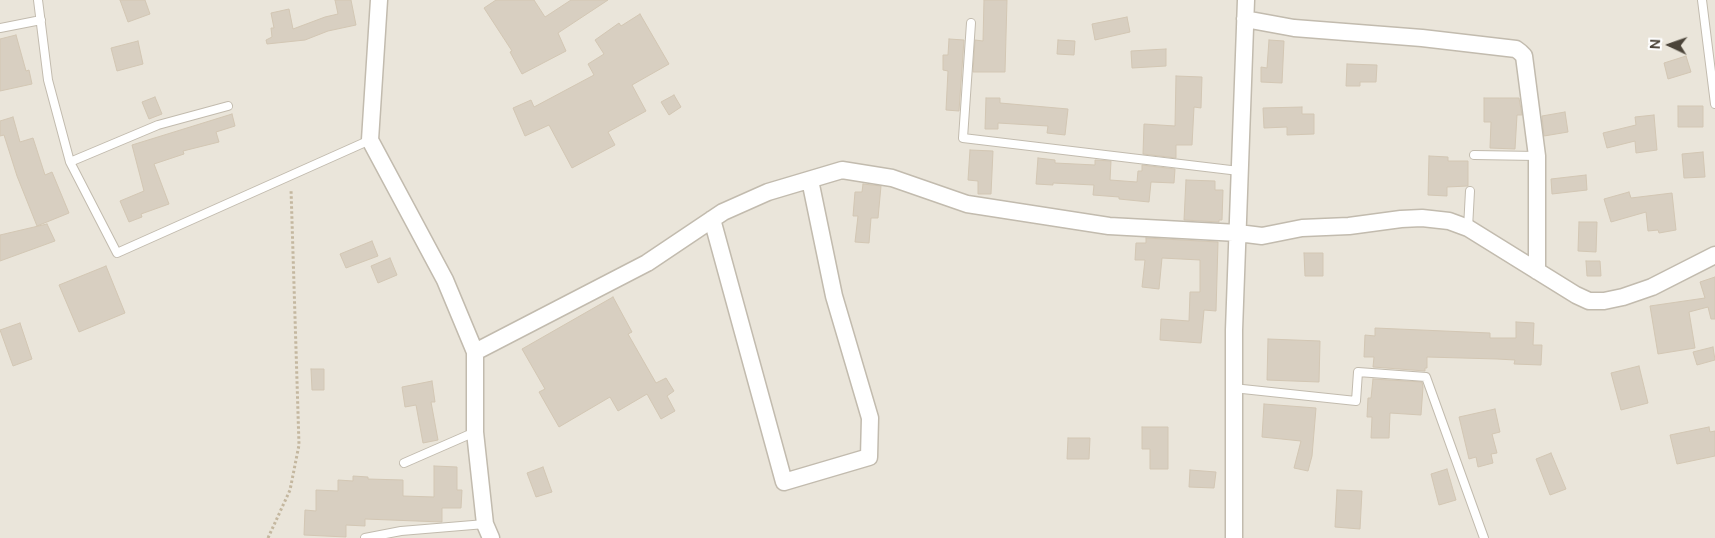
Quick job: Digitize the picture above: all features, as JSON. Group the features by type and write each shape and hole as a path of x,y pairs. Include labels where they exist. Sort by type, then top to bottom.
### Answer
{"street":[{"path":"379,0 370,140 445,280 475,352 475,432 488,531"},
{"path":"1234,538 1233,388 1246,0"},
{"path":"1245,19 1294,28 1422,38 1516,49 1524,56 1537,156 1538,271"},
{"path":"475,352 647,262 723,212 768,192 842,170 892,178 976,206 1109,226 1262,236 1302,228 1350,226 1400,219 1415,218 1449,221 1468,228 1589,301 1604,301 1623,297 1652,287 1715,255"},
{"path":"712,219 784,482 869,457 870,418 834,296 810,180"}],"lane":[{"path":"38,0 48,80 70,162 117,253 370,140"},
{"path":"1702,0 1715,104"},
{"path":"0,28 41,20"},
{"path":"971,23 963,138 1239,171"},
{"path":"70,162 158,125 228,106"},
{"path":"1474,154 1537,156"},
{"path":"1468,228 1470,191"},
{"path":"1233,388 1356,400 1358,372 1426,377 1484,538"},
{"path":"404,463 475,432"},
{"path":"365,538 401,532 488,531"}],"path":[{"path":"268,538 290,490 298,445 290,175"}],"shaded area":[{"path":"0,0 1715,0 1715,538 0,538"}],"building":[{"path":"120,0 145,0 150,14 128,22"},
{"path":"335,0 351,0 356,25 328,31 305,40 267,44 266,40 272,37 271,28 274,28 271,13 289,9 293,29 338,14"},
{"path":"496,0 534,0 545,17 571,0 608,0 558,33 566,51 522,74 510,52 512,51 484,8"},
{"path":"984,0 1007,0 1005,72 973,72 975,40 983,41"},
{"path":"640,14 669,64 632,85 646,111 608,132 615,145 572,168 549,125 525,136 513,108 531,100 534,107 594,75 588,64 604,54 595,40 619,23 621,26"},
{"path":"1127,17 1130,32 1095,40 1092,24"},
{"path":"16,35 26,71 29,70 32,84 0,91 0,39"},
{"path":"949,39 964,40 959,111 946,110 948,71 943,70 943,55 948,55"},
{"path":"1058,40 1075,41 1074,55 1057,54"},
{"path":"1269,40 1284,41 1282,83 1261,82 1261,67 1267,68"},
{"path":"138,41 143,64 117,71 111,48"},
{"path":"1166,49 1166,66 1132,68 1131,51"},
{"path":"1686,56 1691,72 1668,79 1664,63"},
{"path":"1347,64 1377,65 1376,82 1360,82 1360,86 1346,86"},
{"path":"1176,76 1202,77 1201,108 1194,107 1192,145 1176,145 1176,158 1143,154 1144,124 1175,126"},
{"path":"674,95 681,107 669,115 661,102"},
{"path":"155,97 162,114 149,119 142,102"},
{"path":"986,98 1000,98 1000,103 1068,109 1065,135 1047,133 1048,126 998,123 998,129 985,129"},
{"path":"1484,98 1519,98 1522,115 1517,115 1515,149 1490,148 1491,122 1484,122"},
{"path":"1678,106 1703,106 1703,127 1678,127"},
{"path":"1302,107 1302,114 1314,114 1314,134 1287,135 1287,127 1264,128 1263,108"},
{"path":"1565,112 1568,132 1544,136 1542,116"},
{"path":"232,114 235,126 216,132 219,142 183,151 184,154 154,164 169,204 141,214 142,217 129,222 120,201 144,191 132,145"},
{"path":"1654,115 1657,150 1636,153 1635,141 1607,148 1603,133 1636,125 1635,117"},
{"path":"13,117 20,142 33,138 45,175 52,172 69,213 37,226 17,176 4,135 0,136 0,121"},
{"path":"970,150 993,151 991,194 978,194 978,181 968,180"},
{"path":"1703,152 1705,177 1684,178 1682,154"},
{"path":"1429,156 1448,157 1448,161 1468,161 1468,186 1447,187 1447,196 1428,195"},
{"path":"1038,158 1055,160 1055,163 1095,165 1095,160 1111,161 1110,180 1137,182 1138,171 1142,171 1142,165 1175,169 1174,183 1151,182 1149,202 1093,195 1094,185 1036,184"},
{"path":"1586,175 1587,190 1552,194 1551,179"},
{"path":"1186,180 1215,181 1215,190 1223,190 1222,220 1219,220 1219,222 1184,220"},
{"path":"863,184 881,186 878,218 871,218 869,243 855,242 858,216 853,216 855,192 862,192"},
{"path":"1629,192 1631,198 1672,193 1676,230 1659,233 1658,230 1648,231 1646,212 1611,222 1604,199"},
{"path":"1579,222 1597,222 1596,252 1578,251"},
{"path":"47,224 55,241 0,261 0,235"},
{"path":"1146,238 1218,242 1216,311 1204,310 1201,343 1160,340 1161,319 1189,321 1190,292 1200,292 1200,260 1162,258 1159,289 1142,287 1145,260 1135,260 1136,243 1146,243"},
{"path":"372,241 378,256 346,268 340,254"},
{"path":"1304,253 1323,253 1323,276 1305,276"},
{"path":"390,258 397,275 378,283 371,266"},
{"path":"1586,261 1600,261 1601,276 1587,276"},
{"path":"106,266 125,313 79,332 59,285"},
{"path":"1715,277 1715,319 1711,319 1708,307 1689,312 1695,348 1658,354 1650,306 1705,298 1700,282"},
{"path":"613,297 632,332 628,334 656,383 666,378 674,391 667,396 675,411 661,419 647,394 618,411 610,397 559,427 539,392 545,389 522,349"},
{"path":"1516,322 1534,323 1533,345 1542,345 1541,365 1514,364 1515,360 1427,357 1427,368 1425,368 1425,371 1373,367 1374,357 1364,357 1365,335 1375,336 1375,328 1490,333 1490,338 1516,338"},
{"path":"20,323 32,359 13,366 0,330"},
{"path":"1268,339 1320,341 1319,382 1267,380"},
{"path":"1713,347 1715,360 1697,365 1693,352"},
{"path":"1639,366 1648,403 1621,410 1611,373"},
{"path":"311,369 324,369 324,390 312,390"},
{"path":"1373,379 1422,382 1421,415 1390,413 1389,438 1371,438 1372,417 1367,417 1368,398 1371,398"},
{"path":"432,381 435,402 431,402 438,440 423,443 416,405 405,407 402,387"},
{"path":"1264,404 1316,408 1312,456 1308,471 1294,468 1301,441 1262,437"},
{"path":"1495,409 1500,432 1492,434 1497,453 1491,454 1493,463 1478,467 1476,457 1469,459 1459,417"},
{"path":"1142,427 1168,427 1168,469 1150,469 1150,449 1142,449"},
{"path":"1709,427 1710,432 1715,431 1715,456 1677,464 1670,435"},
{"path":"1068,438 1090,438 1089,459 1067,459"},
{"path":"1551,453 1566,489 1550,495 1536,459"},
{"path":"434,466 457,467 457,490 462,490 461,508 442,508 442,522 365,519 365,526 346,525 346,537 304,535 305,510 316,511 316,490 338,491 338,480 353,481 353,476 368,477 368,479 403,480 403,496 434,497"},
{"path":"543,467 552,492 536,497 527,473"},
{"path":"1447,469 1456,500 1439,505 1431,474"},
{"path":"1190,470 1216,472 1214,488 1189,487"},
{"path":"1337,490 1362,491 1360,529 1335,527"}]}
